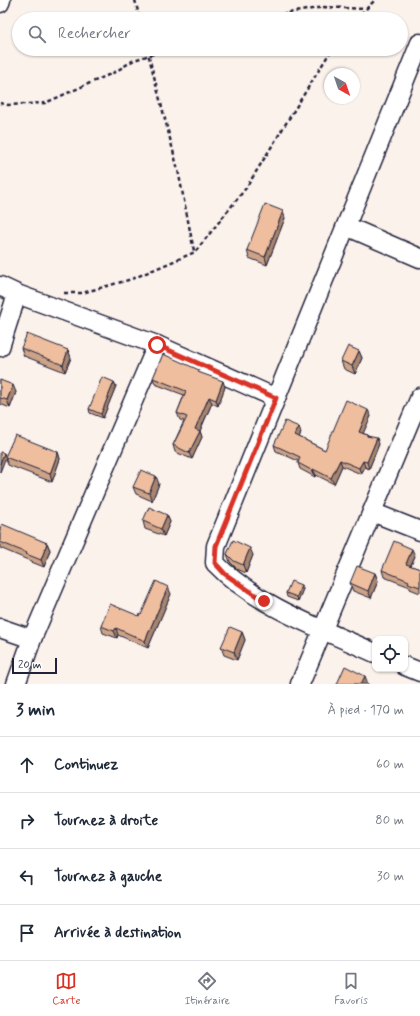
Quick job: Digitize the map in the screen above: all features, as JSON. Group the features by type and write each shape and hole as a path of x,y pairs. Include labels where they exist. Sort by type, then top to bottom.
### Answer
{"street":[{"path":"372,652 264,601 225,574 215,563 216,546 420,43"},
{"path":"346,226 420,258"},
{"path":"0,286 17,294 157,345 276,398"},
{"path":"0,347 17,294"},
{"path":"16,684 32,639 157,345"},
{"path":"300,684 419,403"},
{"path":"372,512 420,531"},
{"path":"0,628 32,639"},
{"path":"408,667 420,672"}],"path":[{"path":"135,0 138,12"},
{"path":"362,12 375,0"},
{"path":"295,12 324,7 365,9"},
{"path":"0,103 8,105 44,103 115,72 134,60 144,56"},
{"path":"150,56 178,170 194,252"},
{"path":"60,293 82,293 132,280 194,252 246,188 328,56"}],"building":[{"path":"265,204 283,211 265,257 247,250"},
{"path":"27,334 68,350 63,365 21,348"},
{"path":"348,346 359,351 352,366 341,361"},
{"path":"163,354 199,370 198,372 223,381 216,400 209,397 195,429 200,431 189,453 173,445 187,417 177,413 186,391 153,378"},
{"path":"102,377 114,382 101,414 89,409"},
{"path":"0,380 13,385 7,400 0,398"},
{"path":"346,400 368,410 359,432 367,436 377,438 367,462 363,461 359,468 340,460 331,478 298,463 300,457 274,445 285,421 299,427 295,435 325,450"},
{"path":"15,435 58,452 50,474 5,457"},
{"path":"0,452 4,453 0,464"},
{"path":"141,470 156,476 149,493 133,487"},
{"path":"149,507 167,515 161,529 143,521"},
{"path":"2,524 47,543 41,560 0,542 0,528"},
{"path":"233,540 250,548 243,565 234,561 227,554"},
{"path":"394,541 412,549 406,564 420,569 420,587 408,583 409,581 382,570"},
{"path":"357,566 375,573 368,591 350,583"},
{"path":"156,581 168,587 145,641 116,628 114,631 101,626 110,604 139,616 140,614 141,615"},
{"path":"291,581 301,585 297,597 286,593"},
{"path":"230,627 242,632 234,652 221,647"},
{"path":"345,666 365,676 361,684 337,684"}],"route":[{"path":"157,345 276,398 216,546 215,563 225,574 264,601"}]}
